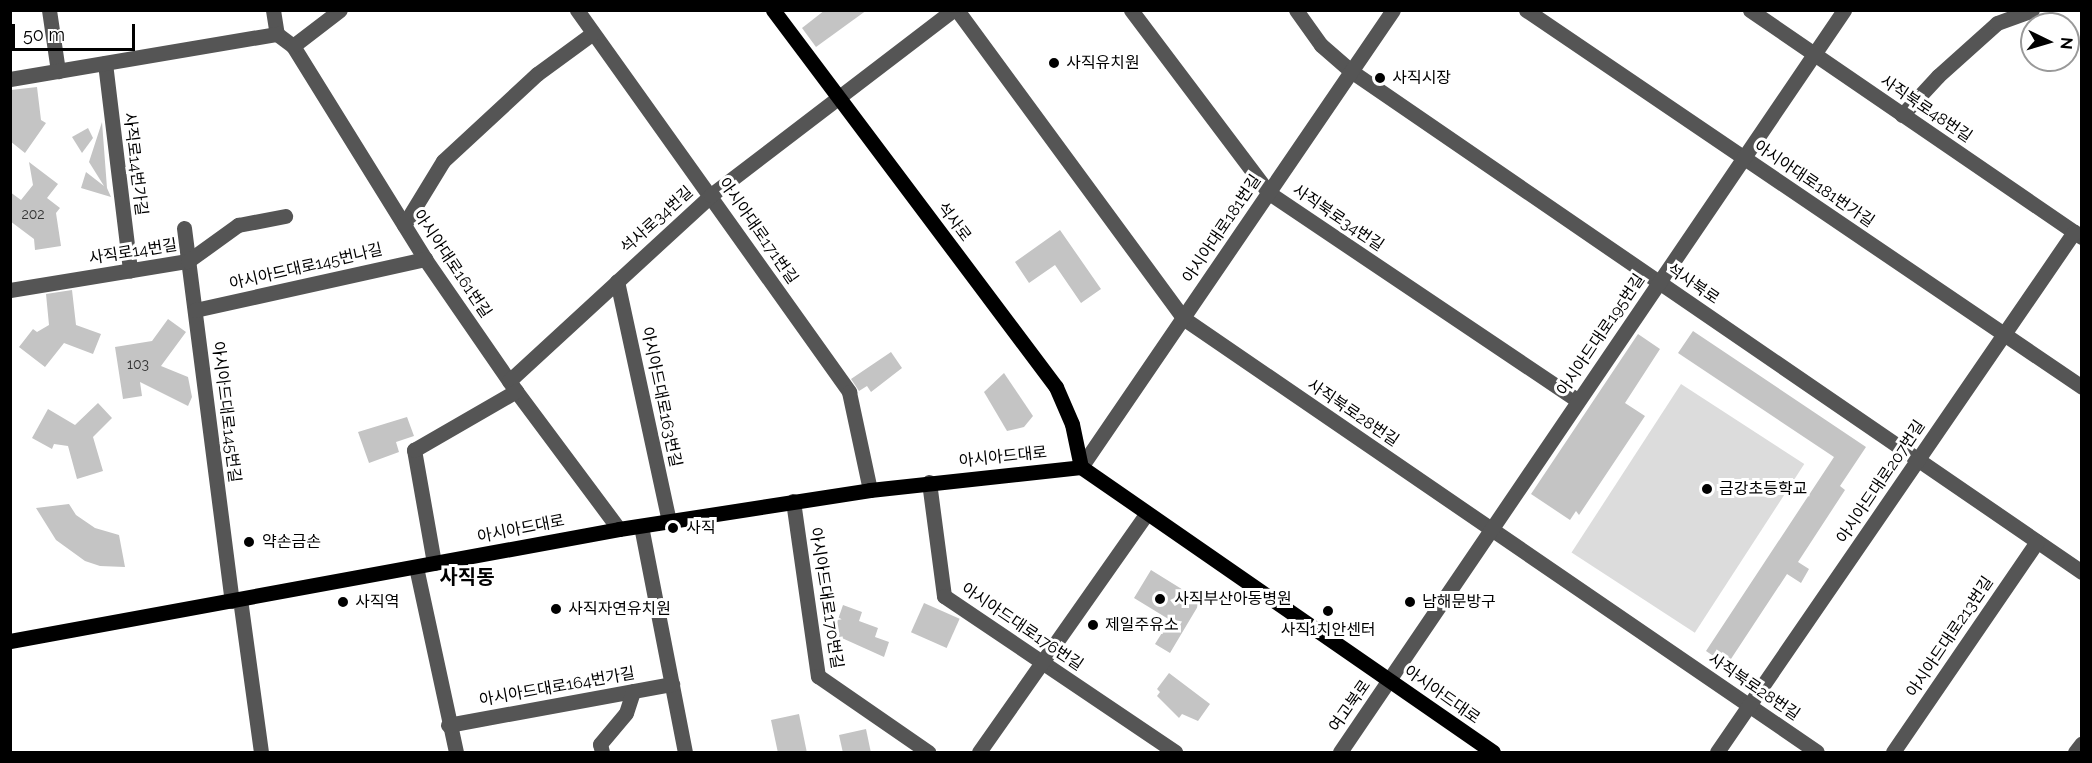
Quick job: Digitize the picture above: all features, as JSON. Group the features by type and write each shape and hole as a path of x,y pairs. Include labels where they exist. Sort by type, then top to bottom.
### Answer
{"main road":[{"name":"석사로","path":"773,10 1056,387 1072,424 1082,467"},
{"name":"아시아드대로","path":"10,641 619,529 929,482 1082,467 1493,753"}],"street":[{"path":"49,10 58,71"},
{"path":"10,79 277,34 273,10"},
{"path":"293,46 339,10"},
{"name":"아시아대로171번길","path":"577,10 711,195 849,392 870,490"},
{"name":"석사로34번길","path":"434,563 414,450 513,386 617,281 711,195 837,96 955,10"},
{"name":"사직북로28번길","path":"955,10 1183,318 1817,753"},
{"name":"사직북로34번길","path":"1131,10 1269,193 1578,401"},
{"name":"석사북로","path":"1296,10 1321,45 1352,71 2082,572"},
{"name":"아시아대로181번길","path":"1082,467 1393,10"},
{"name":"아시아대로181번가길","path":"1526,10 2082,387"},
{"name":"사직북로48번길","path":"1750,10 2078,234"},
{"name":"아시아드대로195번길","path":"1389,681 1844,10"},
{"path":"1902,115 1996,17 2032,10"},
{"path":"404,225 443,161 537,74 593,33"},
{"name":"아시아대로161번길","path":"277,34 293,46 425,259 513,386 619,529"},
{"name":"사직로14번가길","path":"105,63 130,271"},
{"name":"사직로14번길","path":"10,290 188,261 238,225 285,216"},
{"name":"아시아드대로145번길","path":"184,228 236,600 261,753"},
{"name":"아시아드대로207번길","path":"1717,753 2004,334 2078,234"},
{"name":"아시아드대로145번나길","path":"195,310 425,259"},
{"name":"아시아드대로163번길","path":"617,281 669,521"},
{"name":"아시아드대로176번길","path":"929,482 944,596 1175,753"},
{"name":"아시아드대로170번길","path":"793,501 818,676 928,753"},
{"path":"979,753 1147,513"},
{"path":"641,526 686,753"},
{"name":"아시아드대로213번길","path":"1893,753 2037,542"},
{"path":"416,567 448,725 456,753"},
{"name":"여고북로","path":"1340,753 1389,681"},
{"name":"아시아드대로164번가길","path":"448,725 672,684"},
{"path":"602,753 600,744 626,713 633,691"},
{"path":"2075,753 2082,743"}],"shaded area":[{"path":"1681,384 1804,464 1695,633 1572,553"}],"building":[{"path":"825,10 867,10 816,47 802,28"},
{"path":"37,87 41,120 46,123 25,153 10,141 11,90"},
{"path":"102,122 107,188 111,197 81,188 86,172 104,186 89,162"},
{"path":"88,128 93,138 82,153 72,137"},
{"path":"29,162 58,184 47,198 60,208 56,213 61,246 35,250 34,239 10,221 10,192 21,200 33,185"},
{"path":"1060,230 1101,289 1081,303 1055,265 1029,283 1015,262"},
{"path":"72,290 76,325 101,334 93,354 64,343 45,367 19,347 33,329 37,332 49,325 46,294"},
{"path":"168,319 186,332 161,366 188,377 192,397 188,406 140,382 142,396 123,399 115,347 152,341"},
{"path":"1693,331 1866,447 1840,486 1845,490 1798,562 1809,569 1801,583 1787,574 1727,665 1706,651 1834,457 1678,353"},
{"path":"1638,334 1660,349 1625,403 1645,416 1579,515 1576,511 1570,520 1531,494"},
{"path":"891,352 902,368 871,392 867,386 859,391 851,379"},
{"path":"1004,373 1033,416 1024,427 1007,431 984,392"},
{"path":"98,403 112,418 93,437 103,471 77,479 68,446 54,444 52,449 32,438 48,409 75,425"},
{"path":"407,417 414,436 396,442 399,452 369,463 358,432"},
{"path":"69,504 76,515 95,528 119,535 125,567 100,566 85,561 56,540 36,508"},
{"path":"1151,570 1201,601 1170,653 1155,644 1170,620 1134,598"},
{"path":"924,603 960,619 947,648 911,632"},
{"path":"843,605 862,612 859,621 878,628 875,637 889,642 884,657 833,634"},
{"path":"1169,673 1210,704 1198,721 1182,714 1179,718 1157,696 1160,692 1157,689"},
{"path":"799,714 807,753 778,753 771,720"},
{"path":"866,729 871,753 843,753 839,735"}],"place":[{"name":"사직유치원","path":"1054,63"},
{"name":"사직시장","path":"1380,78"},
{"name":"금강초등학교","path":"1707,489"},
{"name":"사직","path":"673,528"},
{"name":"약손금손","path":"249,542"},
{"name":"사직부산아동병원","path":"1160,599"},
{"name":"사직역","path":"343,602"},
{"name":"남해문방구","path":"1410,602"},
{"name":"사직자연유치원","path":"556,609"},
{"name":"사직1치안센터","path":"1328,611"},
{"name":"제일주유소","path":"1093,625"}],"district":[{"name":"사직동","path":"467,577"}]}
